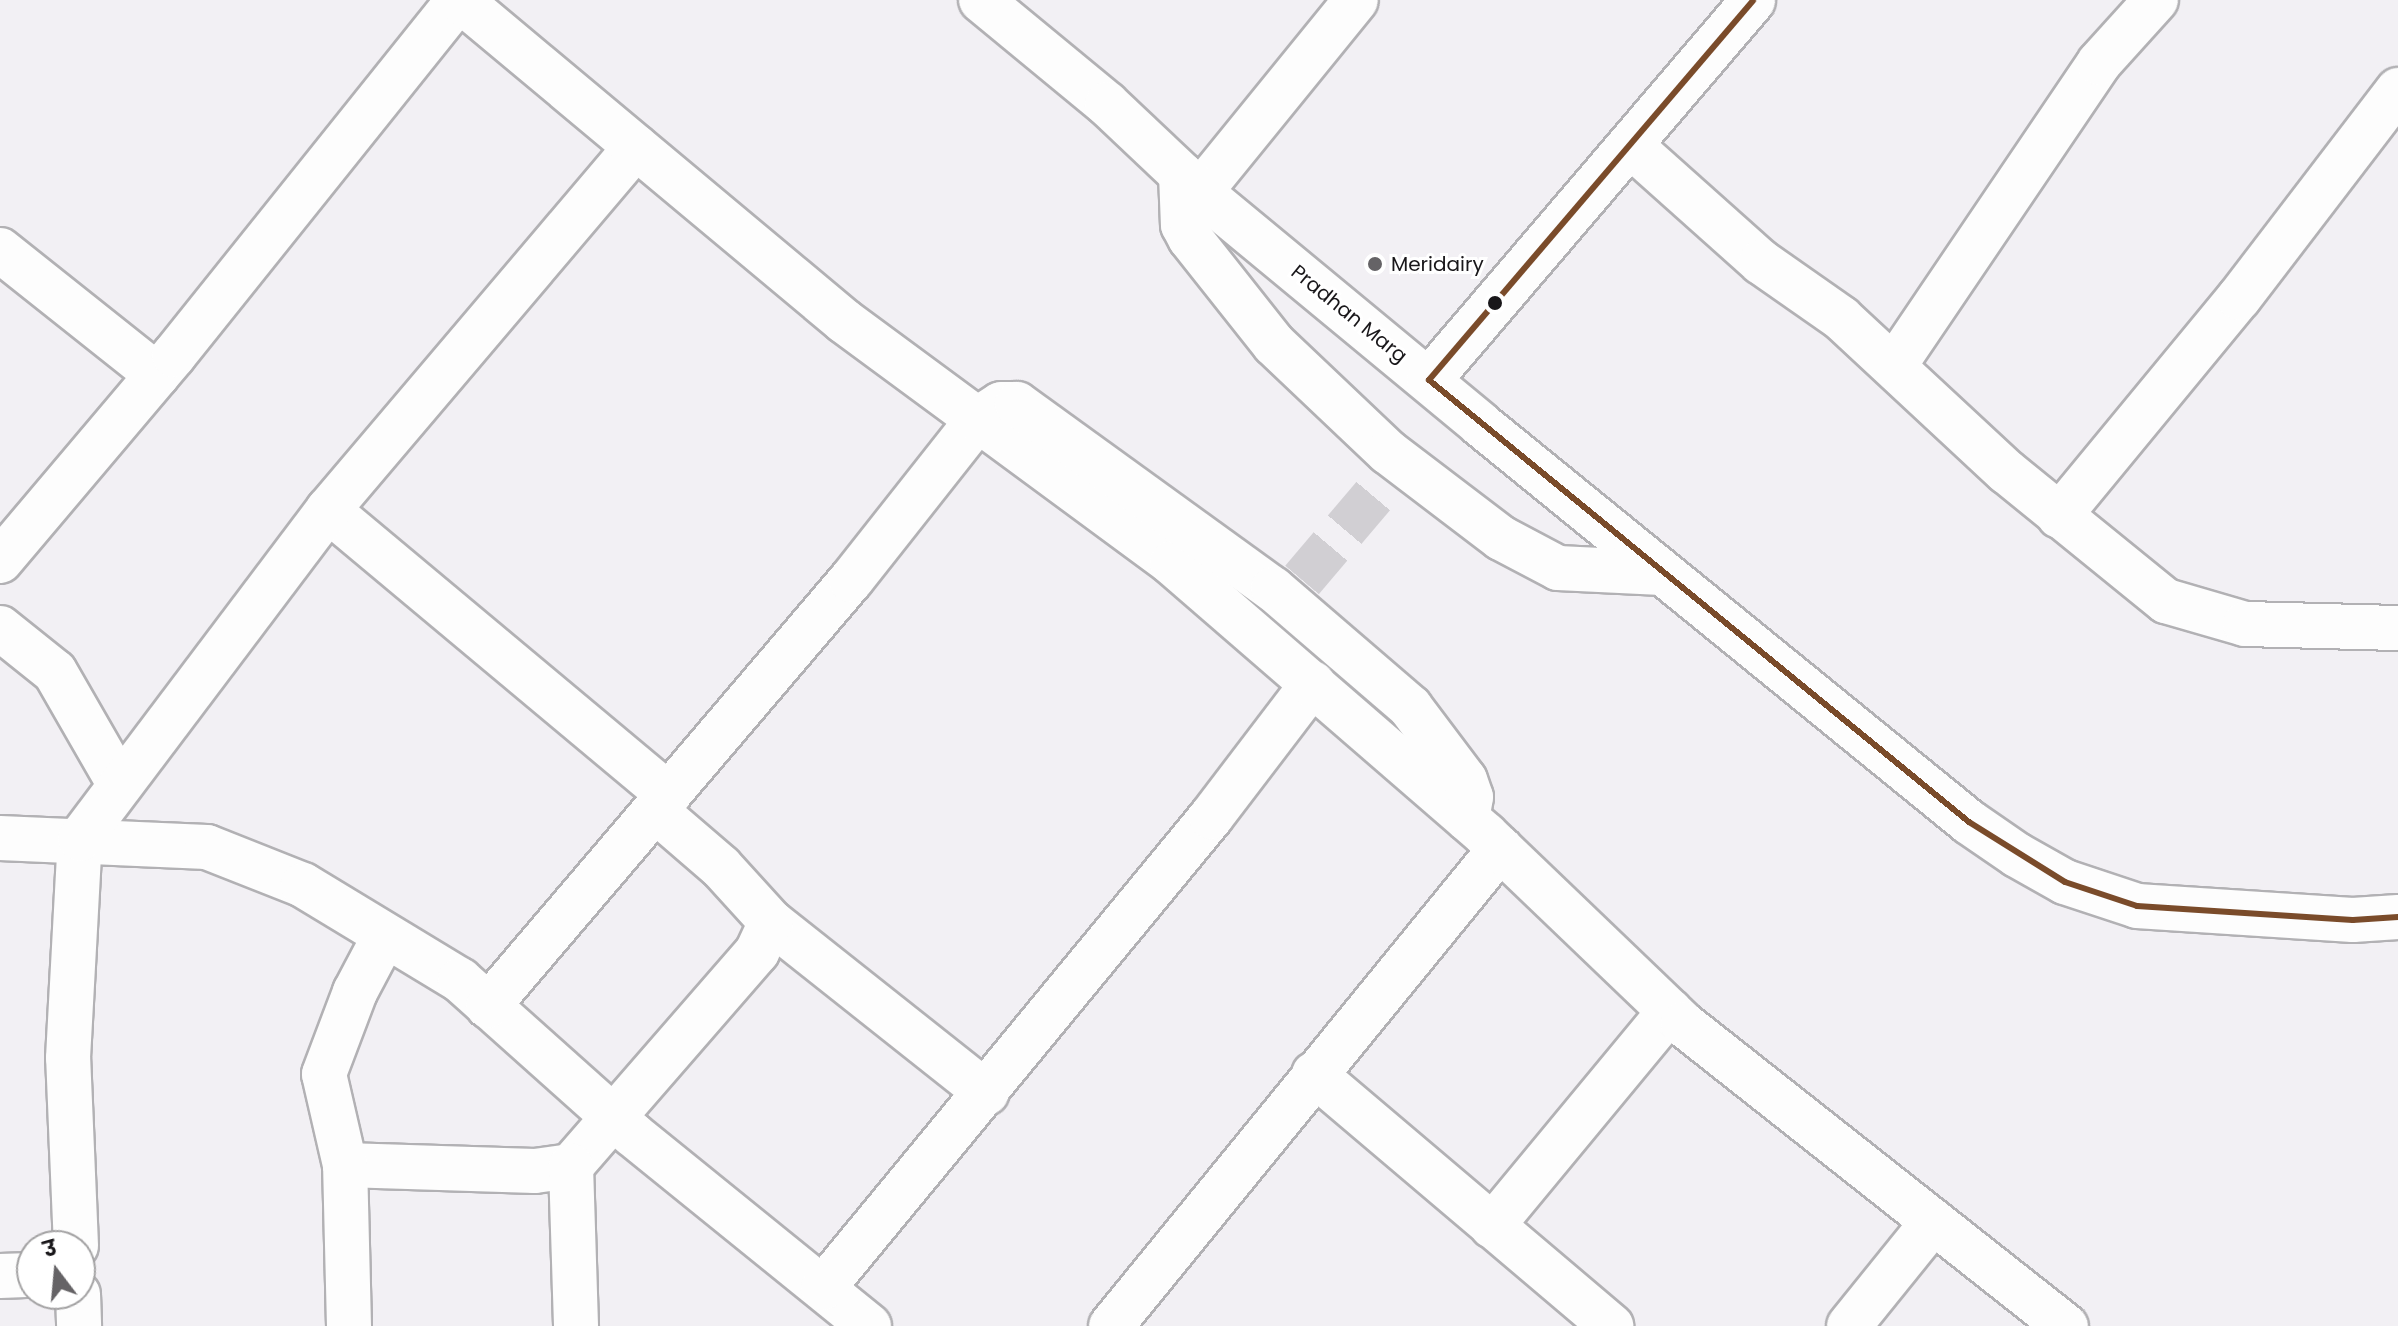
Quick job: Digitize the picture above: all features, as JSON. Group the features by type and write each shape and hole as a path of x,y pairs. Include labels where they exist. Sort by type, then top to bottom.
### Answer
{"street":[{"path":"0,561 157,375 459,0 844,321 1172,563 1467,819 1670,1011 1933,1222 2046,1320"},
{"name":"Pradhan Marg","path":"981,0 1107,104 1190,183 1969,822 2065,882 2137,906 2353,920 2398,917"},
{"path":"1356,0 1190,183 1183,225 1274,344 1393,472 1501,538 1558,568 1662,573"},
{"path":"1429,380 1753,0"},
{"path":"1894,366 2099,63 2156,0"},
{"path":"2059,516 2239,298 2398,90"},
{"path":"1630,145 1761,262 1841,318 2059,516 2166,601 2245,624 2398,628"},
{"path":"75,1230 68,1058 80,839 328,510 636,147"},
{"path":"0,250 157,375"},
{"path":"488,1006 662,803 978,419 1001,404 1017,404 1294,590 1418,717 1465,780 1471,797 1467,819"},
{"path":"328,510 662,803 771,922 987,1093"},
{"path":"0,628 55,672 120,785"},
{"path":"823,1288 987,1093 1313,683"},
{"path":"0,838 80,839 207,847 303,885 460,980 612,1116 869,1326"},
{"path":"1111,1326 1500,849"},
{"path":"576,1326 571,1166 757,952 771,922"},
{"path":"349,1326 345,1165 324,1074 355,992 385,935"},
{"path":"1492,1226 1670,1011"},
{"path":"1314,1074 1611,1326"},
{"path":"345,1165 535,1171 571,1166"},
{"path":"1849,1326 1933,1222"}],"tunnel":[{"path":"1302,580 1385,482"}],"transit line":[{"path":"1429,380 1753,0"},
{"path":"1429,380 1969,822 2065,882 2137,906 2353,920 2398,917"}],"place":[{"name":"Meridairy","path":"1375,264"}]}
